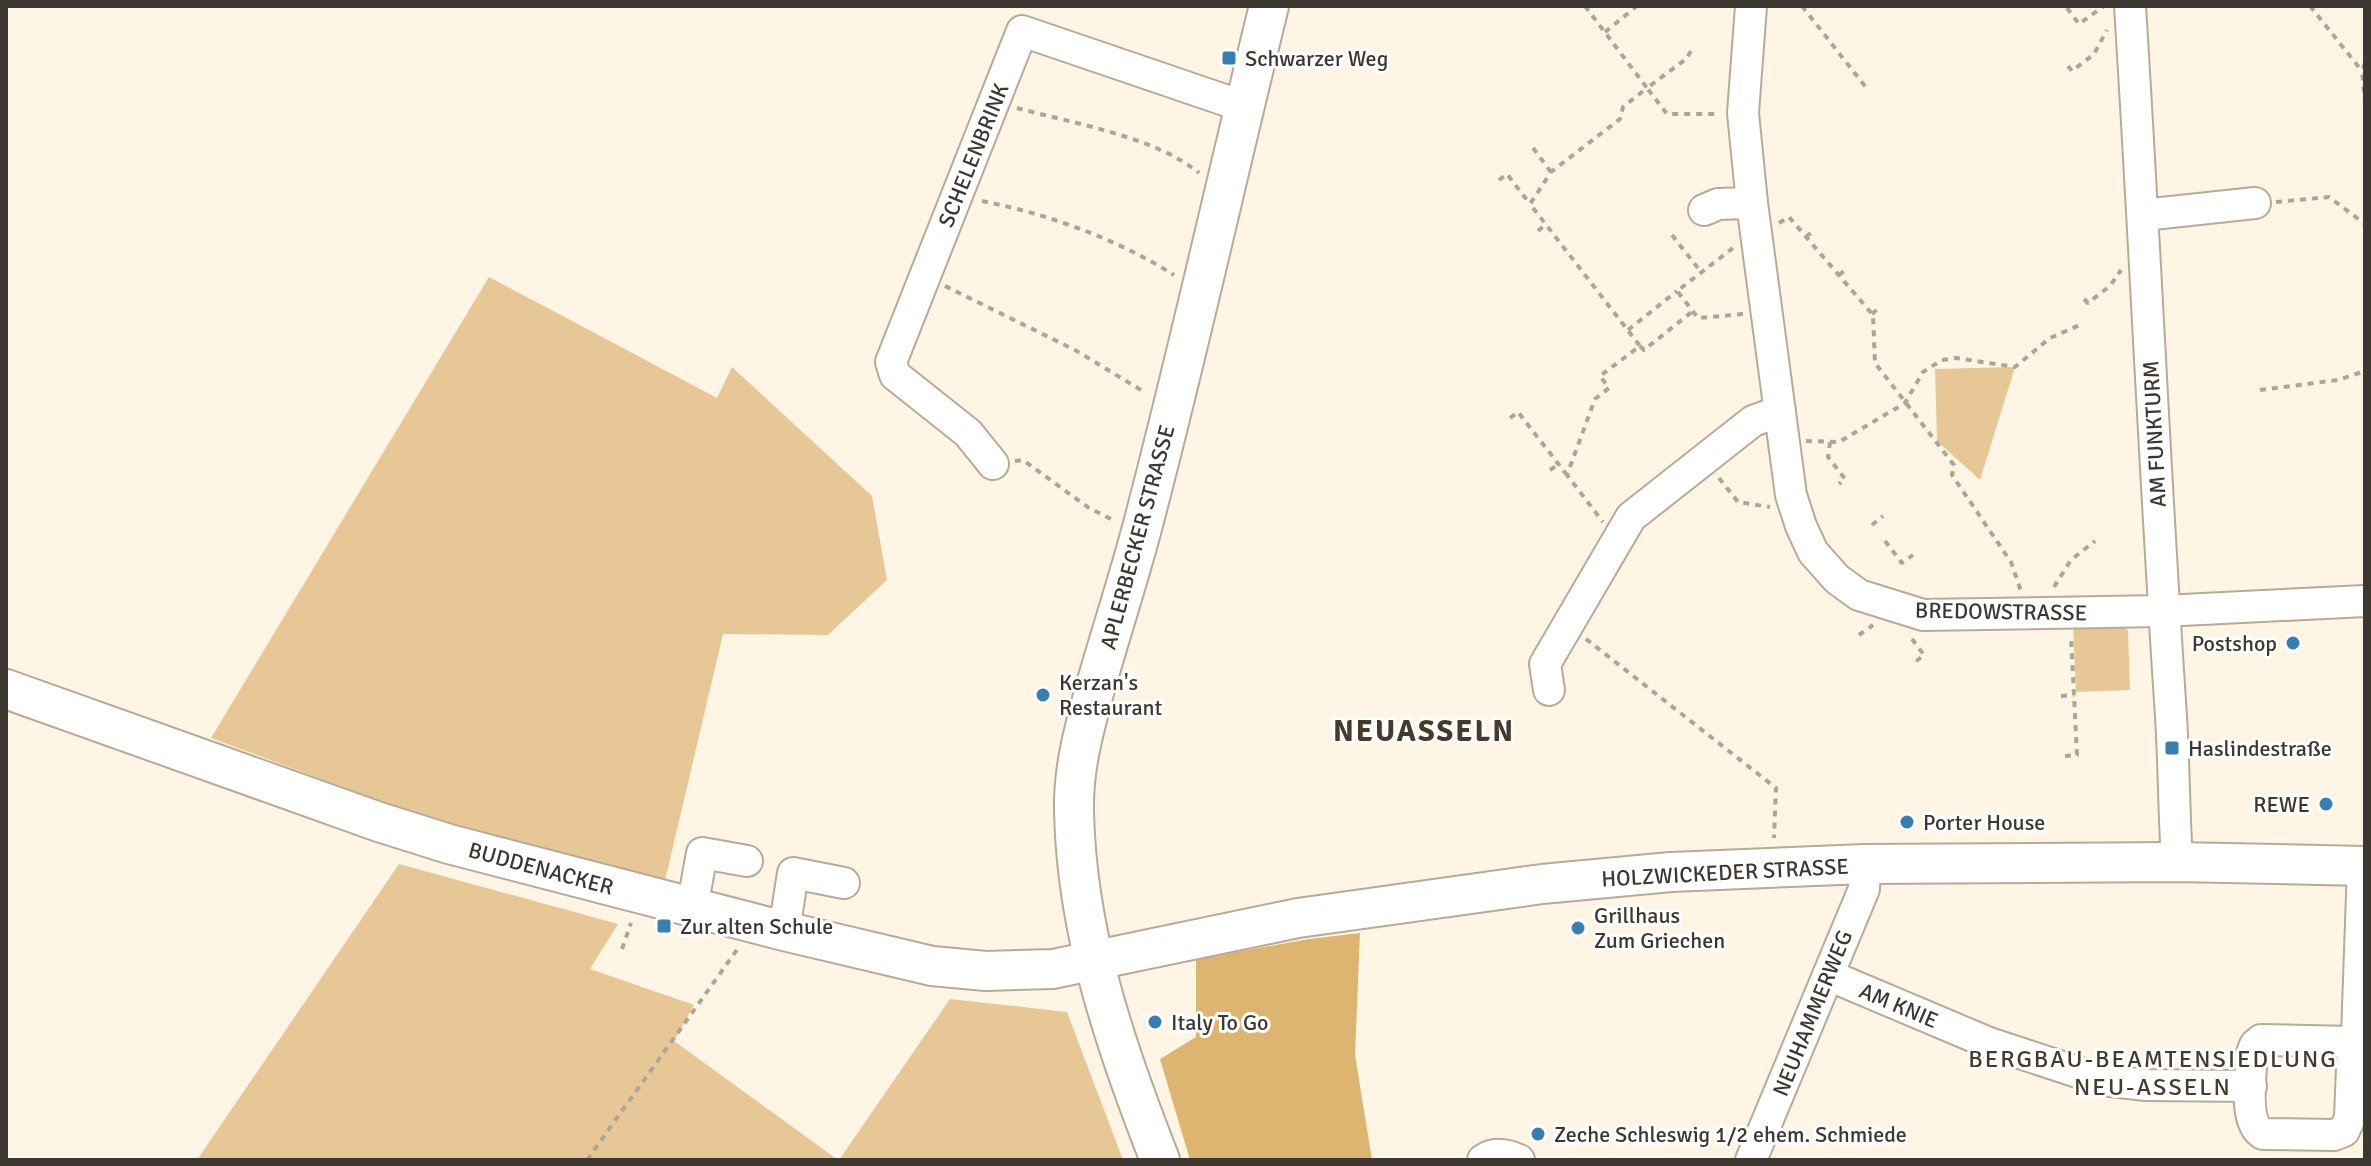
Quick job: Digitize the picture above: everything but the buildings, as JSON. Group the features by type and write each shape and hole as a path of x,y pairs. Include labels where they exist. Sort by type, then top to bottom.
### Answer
{"main road":[{"name":"APLERBECKER STRASSE","path":"1160,1160 1137,1102 1093,961 1083,918 1074,808 1080,745 1147,508 1269,6"},
{"name":"BUDDENACKER","path":"6,689 379,822 449,844 692,908 932,966 1033,971 1093,961"},
{"name":"HOLZWICKEDER STRASSE","path":"1093,961 1298,918 1542,884 1671,872 1865,864 2177,862 2364,866"}],"street":[{"name":"BREDOWSTRASSE","path":"1751,6 1743,113 1755,223 1791,495 1813,552 1837,579 1859,595 1923,615 2060,604 2162,611"},
{"name":"AM FUNKTURM","path":"2121,14 2143,215 2177,862"},
{"name":"SCHELENBRINK","path":"993,464 968,433 895,375 891,362 1022,31 1245,107"},
{"path":"2143,215 2255,203"},
{"path":"1704,210 1718,204 1755,223"},
{"path":"1549,690 1545,664 1631,517 1753,421 1782,425"},
{"path":"2162,611 2365,601"},
{"path":"692,908 702,853 747,861"},
{"name":"NEUHAMMERWEG","path":"1751,1160 1864,889 1865,864"},
{"path":"2353,1042 2261,1040 2255,1045 2251,1086 2253,1127 2263,1134 2340,1134 2348,1127 2353,1042 2357,1036 2364,866"},
{"path":"784,931 793,873 844,883"},
{"name":"AM KNIE","path":"1828,975 1989,1043 2102,1080 2146,1085 2251,1086"},
{"path":"1483,1160 1489,1156 1508,1156 1519,1160"}],"path":[{"path":"1585,6 1667,114 1743,113"},
{"path":"1605,32 1637,6"},
{"path":"1802,6 1868,90"},
{"path":"2067,8 2079,24 2104,6"},
{"path":"2310,6 2362,71"},
{"path":"2068,66 2072,71 2094,54 2121,14"},
{"path":"1530,204 1551,172 1620,119 1623,107 1686,59 1691,51"},
{"path":"2365,63 2362,71 2365,103"},
{"path":"994,101 1137,141 1184,160 1207,180"},
{"path":"1533,148 1551,172"},
{"path":"1499,180 1507,174 1644,350 1693,311"},
{"path":"957,196 1046,218 1143,256 1183,280"},
{"path":"2255,203 2329,197 2365,224"},
{"path":"1628,330 1701,272 1755,223 1789,217 1872,314 1875,363 1954,465 1952,475 2011,562 2023,597"},
{"path":"1538,231 1546,224"},
{"path":"1806,237 1815,229"},
{"path":"1672,235 1701,272"},
{"path":"2084,299 2088,303 2110,286 2126,263"},
{"path":"1839,275 1848,268"},
{"path":"925,277 1075,350 1155,398"},
{"path":"1598,292 1606,286"},
{"path":"1677,291 1698,318 1767,311"},
{"path":"1872,314 1881,306"},
{"path":"1782,425 1830,442 1839,442 1905,403 1917,378 1929,366 1956,358 2015,367 2050,338 2082,324"},
{"path":"1567,475 1595,399 1609,388 1600,376 1640,346"},
{"path":"2260,390 2338,380 2365,371"},
{"path":"1510,418 1518,412 1617,540"},
{"path":"1830,442 1828,457 1845,479"},
{"path":"993,464 1023,460 1089,508 1119,522"},
{"path":"1550,470 1559,464"},
{"path":"1713,469 1738,502 1777,508"},
{"path":"1839,484 1851,475"},
{"path":"1872,525 1883,516"},
{"path":"1885,541 1902,563 1913,555"},
{"path":"2077,755 2074,695 2060,604 2071,560 2095,541"},
{"path":"1568,625 1776,788 1774,841"},
{"path":"1907,633 1924,655 1914,663"},
{"path":"2061,696 2074,695"},
{"path":"2074,703 2084,702"},
{"path":"2065,756 2086,755"},
{"path":"622,949 631,923"},
{"path":"587,1160 740,947"}],"shaded area":[{"path":"489,277 717,398 732,367 872,496 887,580 828,635 723,634 663,889 393,806 211,738"},
{"path":"2015,367 1980,480 1937,441 1935,369"},
{"path":"2122,621 2128,631 2130,690 2076,692 2073,624"},
{"path":"399,864 618,924 590,969 694,1005 674,1041 838,1160 197,1160"},
{"path":"1360,933 1355,1055 1372,1160 1190,1160 1160,1059 1196,1037 1196,959"},
{"path":"950,999 1067,1012 1123,1160 839,1160"}],"place":[{"name":"Schwarzer Weg","path":"1229,58"},
{"name":"Postshop","path":"2293,643"},
{"name":"Kerzan's Restaurant","path":"1043,695"},
{"name":"Haslindestraße","path":"2172,748"},
{"name":"REWE","path":"2326,804"},
{"name":"Porter House","path":"1907,822"},
{"name":"Zur alten Schule","path":"664,926"},
{"name":"Grillhaus Zum Griechen","path":"1578,928"},
{"name":"Italy To Go","path":"1155,1022"},
{"name":"Zeche Schleswig 1/2 ehem. Schmiede","path":"1538,1134"}],"district":[{"name":"NEUASSELN","path":"1424,731"},
{"name":"BERGBAU-BEAMTENSIEDLUNG NEU-ASSELN","path":"2153,1073"}]}
